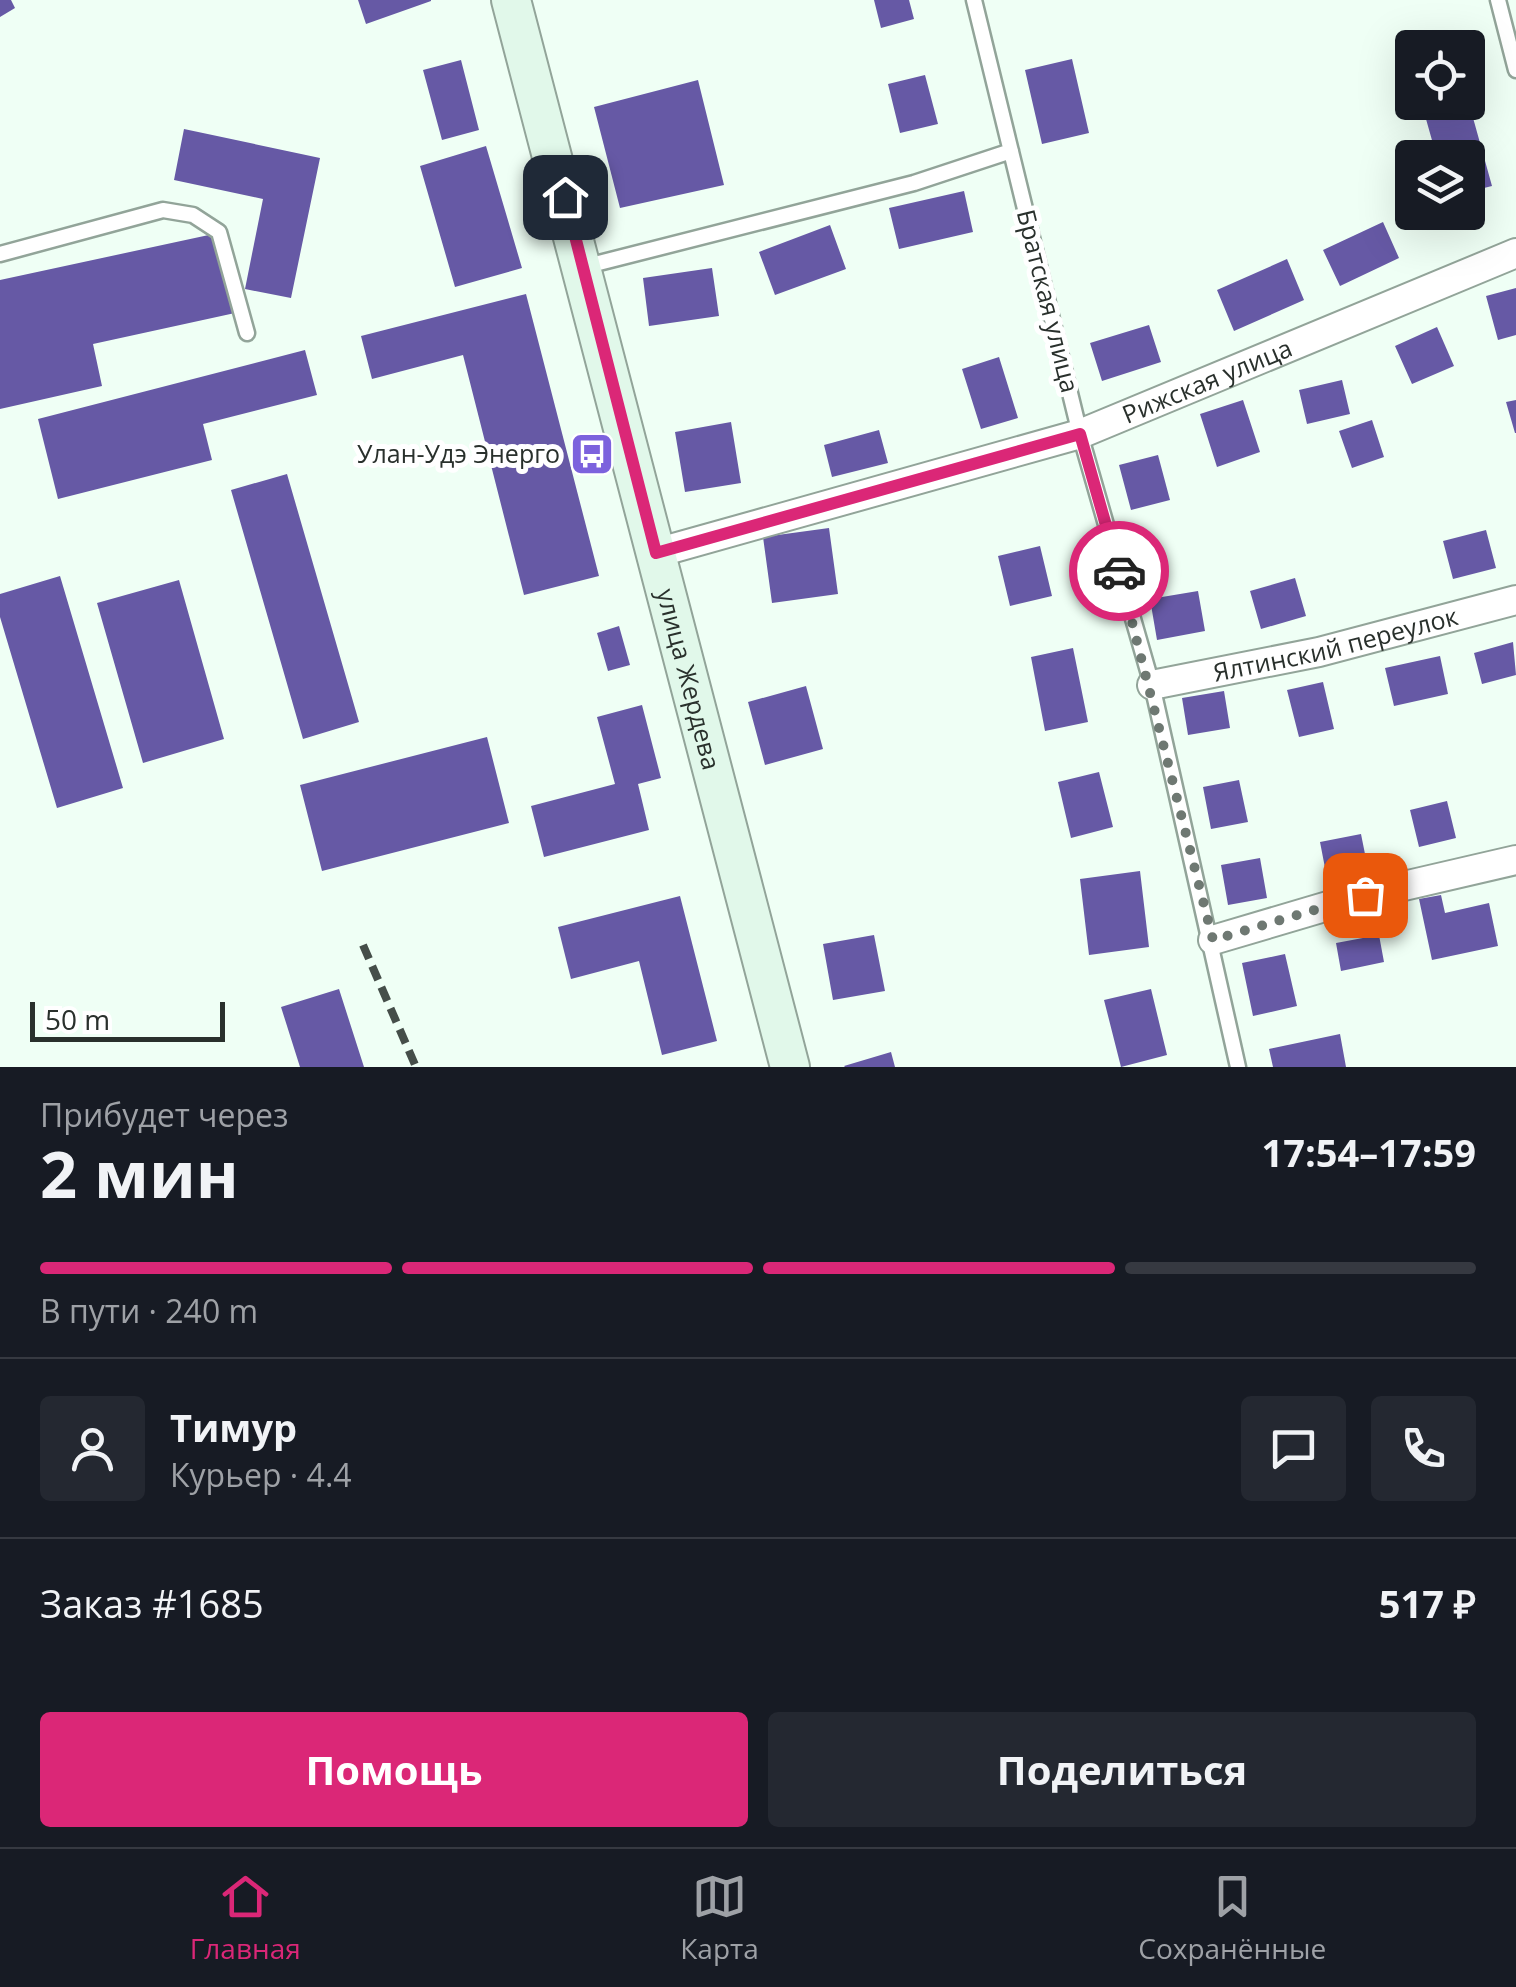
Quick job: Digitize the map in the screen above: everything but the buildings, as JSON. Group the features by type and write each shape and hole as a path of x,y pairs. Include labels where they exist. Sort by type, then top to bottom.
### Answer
{"main road":[{"name":"улица Жердева","path":"511,0 790,1067"}],"street":[{"name":"Рижская улица","path":"656,553 1080,434 1516,253"},
{"name":"Ялтинский переулок","path":"1152,685 1319,652 1516,600"},
{"path":"1213,940 1365,895 1516,860"}],"lane":[{"name":"Братская улица","path":"974,0 1080,434 1152,685 1213,940 1238,1067"},
{"path":"1498,0 1516,70"},
{"path":"583,267 914,183 1011,151"},
{"path":"0,254 163,210 193,215 219,232 248,333"}],"railway":[{"path":"363,945 416,1067"}],"way so far":[{"path":"1119,571 1152,685 1213,940 1365,895"}],"place":[{"name":"Улан-Удэ Энерго","path":"592,454"}],"route":[{"path":"565,197 656,553 1080,434 1119,571"}]}
